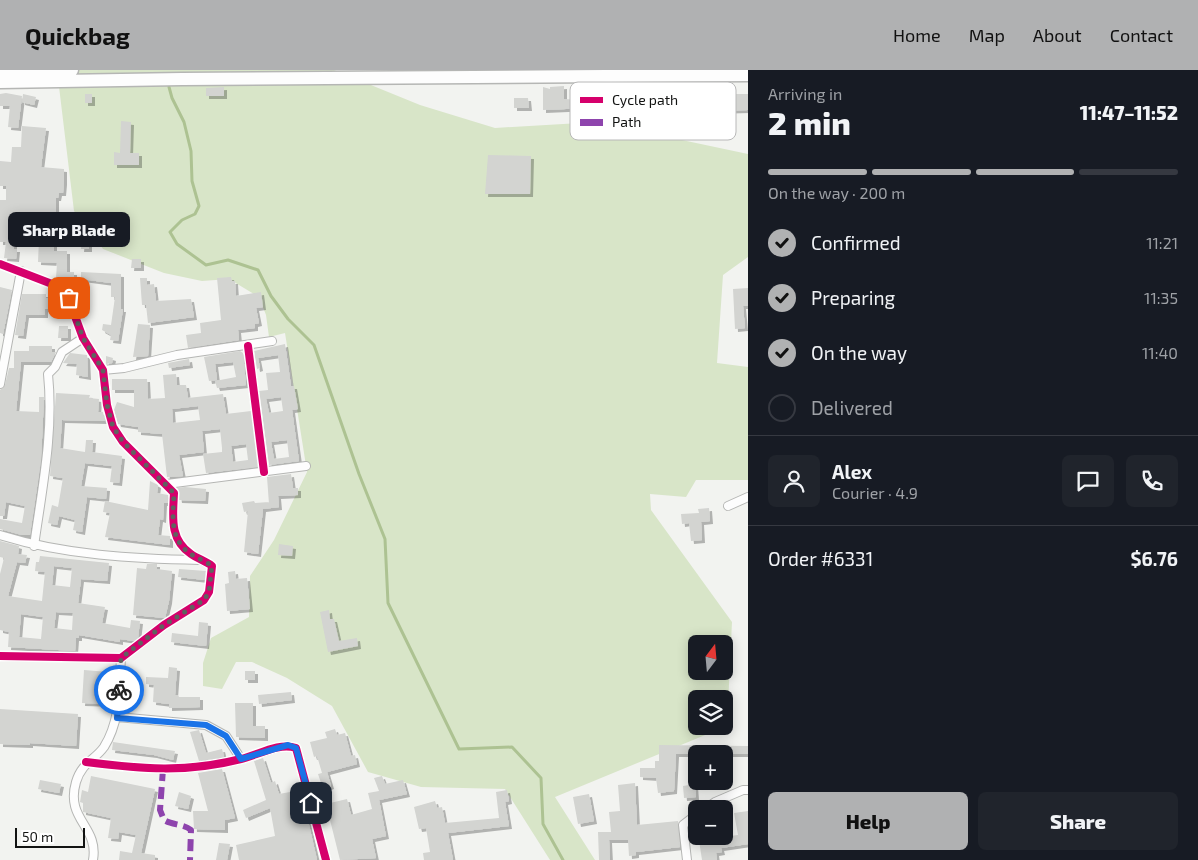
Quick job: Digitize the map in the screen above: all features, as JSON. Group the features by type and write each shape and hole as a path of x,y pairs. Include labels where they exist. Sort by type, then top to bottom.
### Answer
{"main road":[{"path":"0,71 72,70"},
{"path":"0,82 182,79 748,76"}],"street":[{"path":"0,264 65,289 83,338 103,370 107,405 113,427 123,442 174,493 172,522 176,540 182,548 212,566 213,571 207,596 121,658 0,656"},
{"path":"0,384 21,271"},
{"path":"34,546 51,405 48,374 55,367 62,352 83,338"},
{"path":"103,370 124,368 177,355 272,342"},
{"path":"248,346 264,472"},
{"path":"167,484 306,466"},
{"path":"728,506 748,496"},
{"path":"0,535 34,546 149,559 202,560"},
{"path":"93,860 95,847 87,828 77,815 74,803 76,782 86,762 103,749 117,718 121,658"},
{"path":"117,718 206,725 226,736 241,759"},
{"path":"86,762 147,769 182,770 241,759 288,745 296,748 326,860"},
{"path":"720,800 743,790 748,790"},
{"path":"687,860 683,825 688,821"}],"green space":[{"path":"57,70 334,70 420,105 495,128 570,124 570,140 682,140 748,154 748,257 723,275 717,363 748,367 748,480 696,480 686,497 650,494 651,510 732,622 731,635 688,635 688,680 729,680 729,690 688,690 688,735 705,735 555,797 595,860 550,860 505,789 421,787 368,772 332,706 287,678 252,662 236,662 222,689 203,686 203,663 211,638 249,617 250,576 274,540 307,472 285,333 269,337 266,315 259,297 229,279 202,281 164,273 103,249 74,211"}],"building":[{"path":"564,86 564,99 570,99 570,109 543,110 543,87 550,89 550,87"},
{"path":"224,87 224,96 206,96 206,88"},
{"path":"6,93 22,96 18,128 8,127 10,106 0,106 0,94"},
{"path":"23,94 36,97 34,105 22,102"},
{"path":"85,94 92,94 92,103 85,103"},
{"path":"736,94 748,94 748,110 736,110"},
{"path":"514,98 528,98 529,108 514,108"},
{"path":"121,121 131,122 130,153 139,153 139,165 114,165 114,152 120,153"},
{"path":"22,126 46,128 41,167 64,169 63,193 59,193 58,198 56,198 56,222 45,222 45,224 38,224 38,222 14,223 14,249 17,249 16,259 4,258 6,242 0,242 0,200 6,200 6,186 0,186 0,161 11,162 12,147 21,147"},
{"path":"488,155 531,156 530,194 485,194"},
{"path":"43,236 50,236 50,240 54,240 54,251 67,251 67,272 74,272 74,279 56,278 57,263 38,262 39,239 43,239"},
{"path":"82,239 89,239 89,249 81,249"},
{"path":"132,259 141,259 141,268 131,268"},
{"path":"81,272 121,274 121,309 123,309 118,341 110,340 111,335 102,330 103,324 111,325 115,297 111,297 111,283 81,279"},
{"path":"231,277 232,281 235,281 236,296 261,292 263,307 256,308 259,323 255,324 255,328 238,330 239,340 188,348 186,335 201,333 200,323 221,320 217,278"},
{"path":"140,278 147,278 147,285 154,284 156,301 191,299 194,317 148,323 146,305 142,305"},
{"path":"0,287 12,290 3,334 0,333"},
{"path":"748,288 748,306 743,306 745,328 735,329 733,289"},
{"path":"22,294 46,294 46,298 53,299 53,309 45,309 45,315 26,315 23,336 15,335"},
{"path":"138,324 150,325 148,356 133,357"},
{"path":"59,326 68,326 68,338 58,338"},
{"path":"285,344 291,386 294,386 298,409 292,410 299,461 269,465 259,391 268,390 266,373 280,372 278,355 258,358 260,368 257,369 254,351","holes":["281,397 283,411 269,413 266,399","287,440 289,457 274,459 271,442"]},
{"path":"29,346 52,346 52,352 56,352 51,362 21,362 16,411 39,412 39,397 44,397 41,460 30,535 22,535 0,529 0,519 22,523 25,506 6,502 4,516 0,516 0,390 5,385 9,368 14,368 14,351 29,351"},
{"path":"240,351 243,353 246,385 217,388 215,381 236,377 233,362 215,364 217,380 209,381 204,357"},
{"path":"70,353 87,355 88,377 76,375 77,364 63,363"},
{"path":"106,356 113,358 112,363 106,364"},
{"path":"189,359 190,365 169,368 168,363"},
{"path":"176,374 177,385 186,385 188,398 223,394 226,414 251,411 258,467 206,473 203,454 222,452 220,429 202,431 204,452 179,455 183,476 167,477 162,434 138,432 138,427 118,424 114,410 117,402 134,407 134,390 112,390 112,379 147,379 148,399 165,398 163,375","holes":["198,406 200,420 173,423 172,409","246,444 248,460 233,462 231,446"]},
{"path":"56,393 90,395 89,398 99,399 98,412 103,412 105,421 62,420 60,448 85,452 86,440 93,440 92,452 122,456 119,483 110,482 112,466 85,463 81,486 107,488 106,499 87,497 82,532 73,530 75,520 59,516 57,525 48,523 52,505 58,507 63,478 50,476"},
{"path":"291,474 293,488 298,488 298,495 278,496 279,507 263,509 258,554 244,552 248,511 244,512 242,503 254,501 255,503 269,502 267,477"},
{"path":"150,481 158,485 157,493 168,495 168,503 164,503 163,520 160,519 158,535 170,536 170,545 105,537 110,513 103,512 105,501 148,510"},
{"path":"177,488 206,489 205,501 179,500"},
{"path":"709,508 710,521 701,522 702,540 691,541 689,523 682,524 681,514 699,513 698,509"},
{"path":"0,541 19,546 18,554 27,555 25,563 17,562 8,596 42,601 45,572 35,571 36,562 39,562 40,556 109,563 107,581 81,579 78,603 105,607 102,623 130,628 131,620 140,621 138,638 134,641 120,639 120,642 79,635 79,638 76,638 75,651 8,647 9,632 0,630 0,574 4,558 0,557","holes":["54,566 72,568 70,587 52,585","56,612 73,613 72,630 54,628","21,614 43,617 41,639 19,637"]},
{"path":"279,544 293,546 292,556 278,555"},
{"path":"147,564 157,564 157,569 172,571 165,618 133,615 137,568 146,569"},
{"path":"179,569 206,571 205,580 178,577"},
{"path":"235,571 236,579 247,578 250,609 227,611 225,584 229,583 228,572"},
{"path":"329,610 330,619 334,619 339,641 357,638 358,646 328,652 320,612"},
{"path":"199,622 208,623 206,646 171,642 172,633 198,636"},
{"path":"169,667 177,668 175,695 179,697 200,697 200,707 169,708 169,704 153,702 154,685 146,684 146,677 168,678"},
{"path":"84,670 109,672 109,674 115,675 112,704 82,703"},
{"path":"245,671 255,671 255,680 245,680"},
{"path":"126,675 132,676 130,702 124,702"},
{"path":"291,692 292,700 259,704 258,695"},
{"path":"235,703 253,703 253,726 265,726 265,738 236,737"},
{"path":"0,709 78,714 76,746 30,743 30,745 0,744"},
{"path":"335,729 337,735 345,733 351,756 355,755 357,764 327,772 331,786 323,789 318,774 322,773 317,756 314,757 310,742 327,738 325,732"},
{"path":"199,730 206,753 222,749 224,757 199,761 190,732"},
{"path":"113,742 175,751 173,760 154,755 112,750"},
{"path":"659,745 688,745 688,754 676,754 674,791 658,793 656,778 640,777 640,768 655,768 655,761 659,761"},
{"path":"733,746 748,746 748,754 733,754"},
{"path":"263,758 271,783 275,781 279,794 301,790 317,860 239,860 236,845 275,836 270,808 246,818 243,810 266,800 254,761"},
{"path":"222,769 235,818 225,820 225,830 194,829 193,811 208,811 198,773"},
{"path":"91,776 155,789 141,853 155,855 155,860 119,860 120,851 132,853 136,835 119,832 118,839 108,838 111,818 83,812 83,803 80,802 82,790 88,792"},
{"path":"382,776 385,784 403,780 407,794 379,800 386,836 372,839 376,858 340,860 326,804 347,799 351,815 372,809 368,793 379,791 374,778"},
{"path":"40,780 61,784 59,793 38,789"},
{"path":"635,783 637,825 678,821 680,847 636,852 636,855 629,856 628,840 609,840 610,860 599,860 598,832 611,832 609,812 620,811 618,785"},
{"path":"688,785 688,790 695,790 696,797 684,798 683,786"},
{"path":"507,790 509,801 505,802 509,826 448,833 453,860 424,860 423,853 430,852 426,828 419,829 414,807 435,801 437,808 442,807 445,823 499,818 496,792"},
{"path":"179,792 191,796 188,809 175,806"},
{"path":"589,794 594,821 578,824 573,797"},
{"path":"748,811 748,844 721,848 722,852 716,853 717,860 702,860 700,845 733,845 733,836 738,835 734,813"},
{"path":"219,843 230,844 227,860 216,860"}],"waterway":[{"path":"169,87 172,98 184,122 191,151 192,181 199,206 195,214 182,220 170,232 177,244 206,265 228,260 258,270 271,296 288,319 314,345 359,474 385,539 388,603 459,749 512,747 541,778 543,824 563,860"}],"marked path":[{"path":"163,769 160,810 164,820 191,830 190,860"}],"cycle path":[{"path":"0,264 65,289 83,338 103,370 107,405 113,427 123,442 174,493 173,518 179,541 191,554 212,566 209,592 204,600 164,625 121,658 0,656"},
{"path":"248,346 264,472"},
{"path":"86,762 145,768 183,768 221,763 276,748 296,748 326,860"}],"way so far":[{"path":"69,298 83,338 103,370 107,405 113,427 123,442 174,493 172,522 176,540 182,548 212,566 213,571 209,592 204,600 164,625 121,658 119,690"}],"place":[{"name":"Sharp Blade","path":"69,298"}],"route":[{"path":"119,690 117,718 206,725 226,736 241,759 288,745 296,748 311,803"}]}
